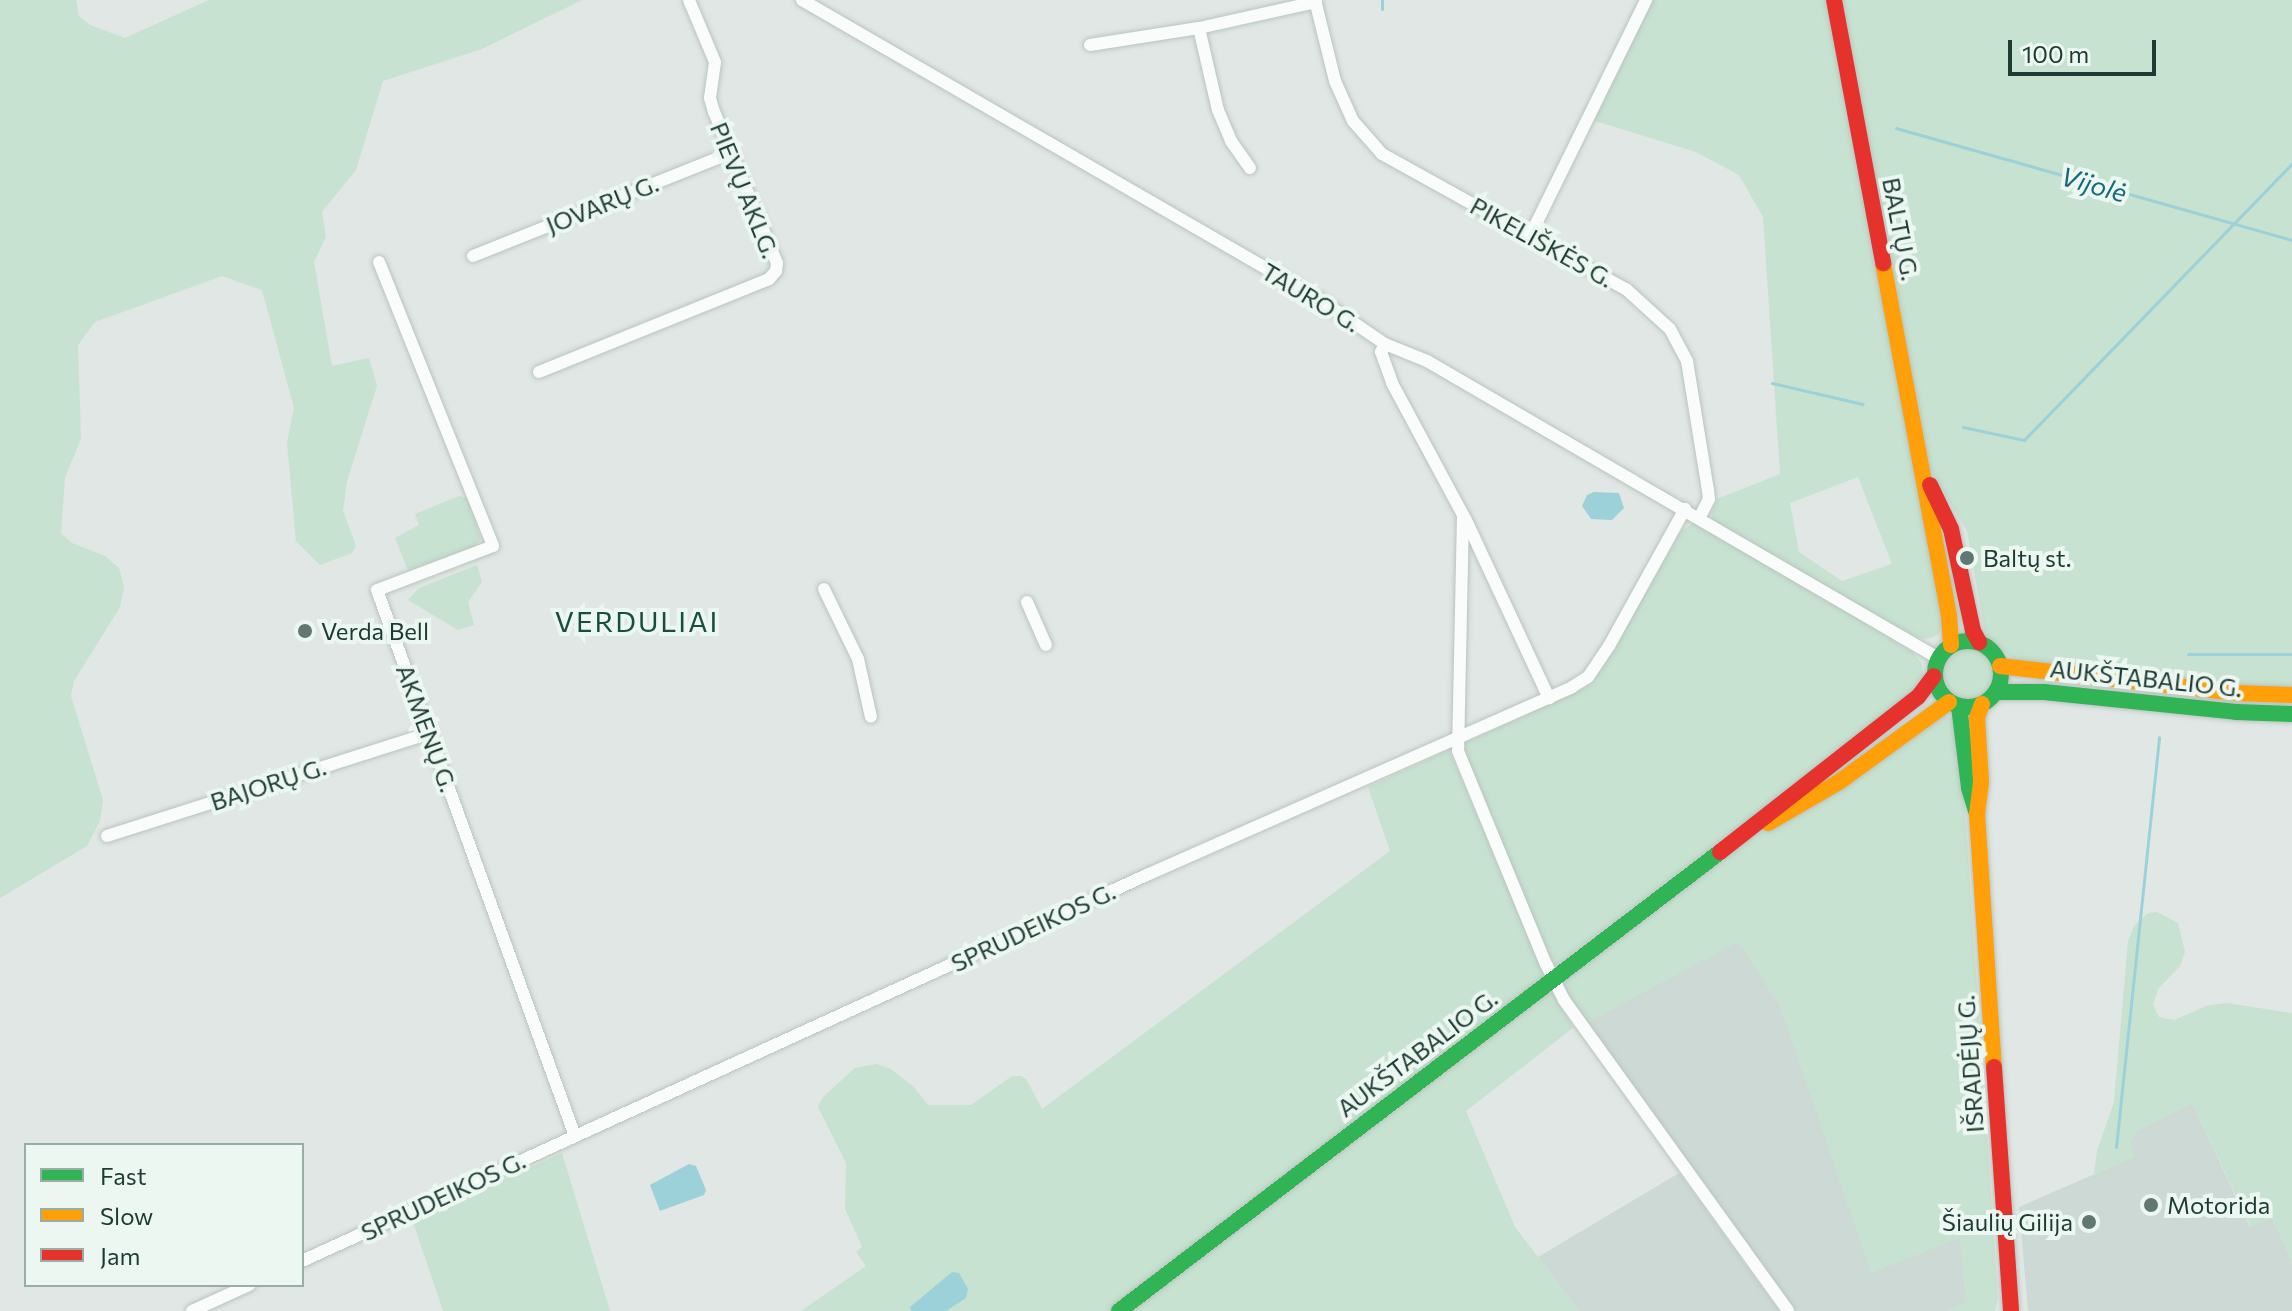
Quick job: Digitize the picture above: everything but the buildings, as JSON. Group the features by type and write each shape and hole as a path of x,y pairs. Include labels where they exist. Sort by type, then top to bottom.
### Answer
{"main road":[{"name":"BALTŲ G.","path":"1834,0 1949,616 1951,645"},
{"name":"BALTŲ G.","path":"1921,466 1951,529 1973,631 1979,642"},
{"path":"1979,642 1996,656 2000,666 1996,692 1982,704 1954,704 1936,686 1934,676 1938,658 1951,645 1979,642"},
{"name":"AUKŠTABALIO G.","path":"2000,666 2237,693 2292,695"},
{"name":"AUKŠTABALIO G.","path":"1119,1311 1745,833 1918,697 1934,676"},
{"name":"AUKŠTABALIO G.","path":"1996,692 2032,691 2236,712 2292,714"},
{"name":"AUKŠTABALIO G.","path":"1745,833 1839,782 1925,716 1954,704"},
{"name":"IŠRADĖJŲ G.","path":"1954,704 1969,788 1977,814"},
{"name":"IŠRADĖJŲ G.","path":"1982,704 1977,718 1981,782 1977,814 2011,1311"}],"street":[{"name":"PIEVŲ AKLG.","path":"539,372 769,279 777,263 710,98 715,62 689,0"},
{"name":"TAURO G.","path":"802,0 1328,305 1385,344 1427,361 1938,658"},
{"path":"1531,234 1646,0"},
{"name":"PIKELIŠKĖS G.","path":"1090,45 1199,28 1316,1 1335,81 1353,121 1382,154 1626,289 1670,329 1687,361 1708,490 1709,499 1700,517"},
{"path":"1199,28 1218,110 1231,141 1250,168"},
{"name":"JOVARŲ G.","path":"473,256 731,153"},
{"name":"AKMENŲ G.","path":"379,262 493,546 377,590 575,1136"},
{"path":"1385,344 1381,352 1388,375 1463,515 1549,698"},
{"name":"SPRUDEIKOS G.","path":"304,1260 1549,698 1588,677 1609,646 1685,509"},
{"path":"1463,515 1458,751 1553,979 1688,1176 1788,1311"},
{"path":"824,589 858,659 871,717"},
{"path":"1027,602 1046,645"},
{"name":"BAJORŲ G.","path":"107,836 429,733"},
{"path":"199,1310 245,1287"}],"shaded area":[{"path":"1738,941 1781,1007 1871,1272 1960,1237 1966,1302 1946,1311 1796,1311 1586,1023"},
{"path":"2192,1103 2250,1227 2272,1218 2292,1261 2292,1311 2028,1311 2019,1207 2134,1157 2130,1142 2135,1132"},
{"path":"1679,1173 1779,1311 1579,1311 1538,1257"}],"green space":[{"path":"0,0 76,0 79,16 90,25 125,38 209,0 582,0 482,49 383,81 356,170 322,212 326,237 314,262 332,366 369,358 377,386 347,481 343,511 356,546 352,553 320,565 296,541 287,442 294,408 262,290 222,276 95,322 78,345 81,439 65,477 61,533 72,543 105,556 119,568 124,587 120,607 74,681 71,696 103,800 100,821 87,846 0,898"},
{"path":"1651,0 1827,0 1944,620 1939,634 1921,639 1864,610 1713,520 1711,513 1717,499 1780,474 1763,217 1739,175 1696,152 1592,120","holes":["1858,477 1892,564 1842,581 1799,552 1790,503"]},
{"path":"1842,0 2292,0 2292,688 2178,682 2016,662 1985,634 1967,531 1930,469"},
{"path":"459,496 467,498 481,539 473,548 408,570 395,538 419,525 415,514"},
{"path":"1697,521 1914,653 1922,664 1924,680 1918,691 1556,965 1548,955 1464,755 1465,743 1593,684 1682,530"},
{"path":"477,565 482,582 468,602 474,625 458,630 408,600 419,588"},
{"path":"1968,646 1987,654 1995,673 1987,692 1968,700 1949,692 1941,673 1949,654"},
{"path":"1943,714 1955,720 1960,735 1998,1299 1995,1311 1946,1311 1966,1302 1960,1238 1871,1273 1781,1007 1738,942 1586,1023 1563,986 1564,979 1758,832 1842,786"},
{"path":"1449,750 1544,972 1539,982 1108,1311 801,1311 866,1266 856,1252 862,1247 845,1209 846,1163 818,1107 822,1098 855,1068 876,1064 891,1069 914,1087 928,1105 971,1105 1012,1076 1021,1076 1026,1079 1042,1109 1390,851 1368,787"},
{"path":"2157,912 2178,923 2185,952 2180,966 2158,989 2153,1005 2159,1017 2174,1020 2209,1005 2227,1003 2292,1013 2292,1261 2272,1218 2251,1227 2192,1103 2135,1132 2130,1142 2135,1157 2094,1174 2097,1151 2114,1102 2128,941 2134,926 2148,913"},
{"path":"1545,993 1553,994 1559,1001 1573,1028 1466,1111 1515,1227 1579,1311 1129,1311"},
{"path":"562,1153 610,1311 443,1311 413,1222"}],"water":[{"path":"1594,492 1619,493 1624,508 1612,520 1591,519 1582,506 1587,495"},
{"path":"689,1164 696,1166 706,1190 704,1195 660,1211 650,1185"},
{"path":"952,1272 959,1273 968,1289 966,1298 946,1311 911,1311 910,1307"}],"waterway":[{"path":"1382,0 1382,9"},
{"name":"Vijolė","path":"1896,128 2292,240"},
{"path":"1963,427 2024,440 2292,163"},
{"path":"1772,383 1863,404"},
{"path":"2188,654 2292,654"},
{"path":"2116,1147 2159,737"}],"traffic: fast":[{"path":"1961,641 1975,641 1987,646 1996,655 2001,674 1999,687 1992,698 1975,707 1961,707 1949,702 1940,693 1935,681 1935,667 1940,655 1949,646 1961,641"},
{"path":"1996,692 2044,692 2236,712 2292,714"},
{"path":"1959,706 1969,788 1976,811"},
{"path":"1119,1311 1720,852"}],"traffic: slow":[{"path":"1883,263 1949,616 1951,645"},
{"path":"2000,666 2237,693 2292,695"},
{"path":"1768,823 1839,782 1949,702"},
{"path":"1982,704 1977,718 1981,782 1977,814 1994,1067"}],"traffic: jam":[{"path":"1834,0 1883,263"},
{"path":"1930,485 1951,529 1973,631 1979,642"},
{"path":"1720,852 1918,697 1934,676"},
{"path":"1994,1067 2011,1311"}],"place":[{"name":"Baltų st.","path":"1967,558"},
{"name":"Verda Bell","path":"305,631"},
{"name":"Motorida","path":"2151,1205"},
{"name":"Šiaulių Gilija","path":"2089,1222"}],"district":[{"name":"VERDULIAI","path":"637,621"}]}
